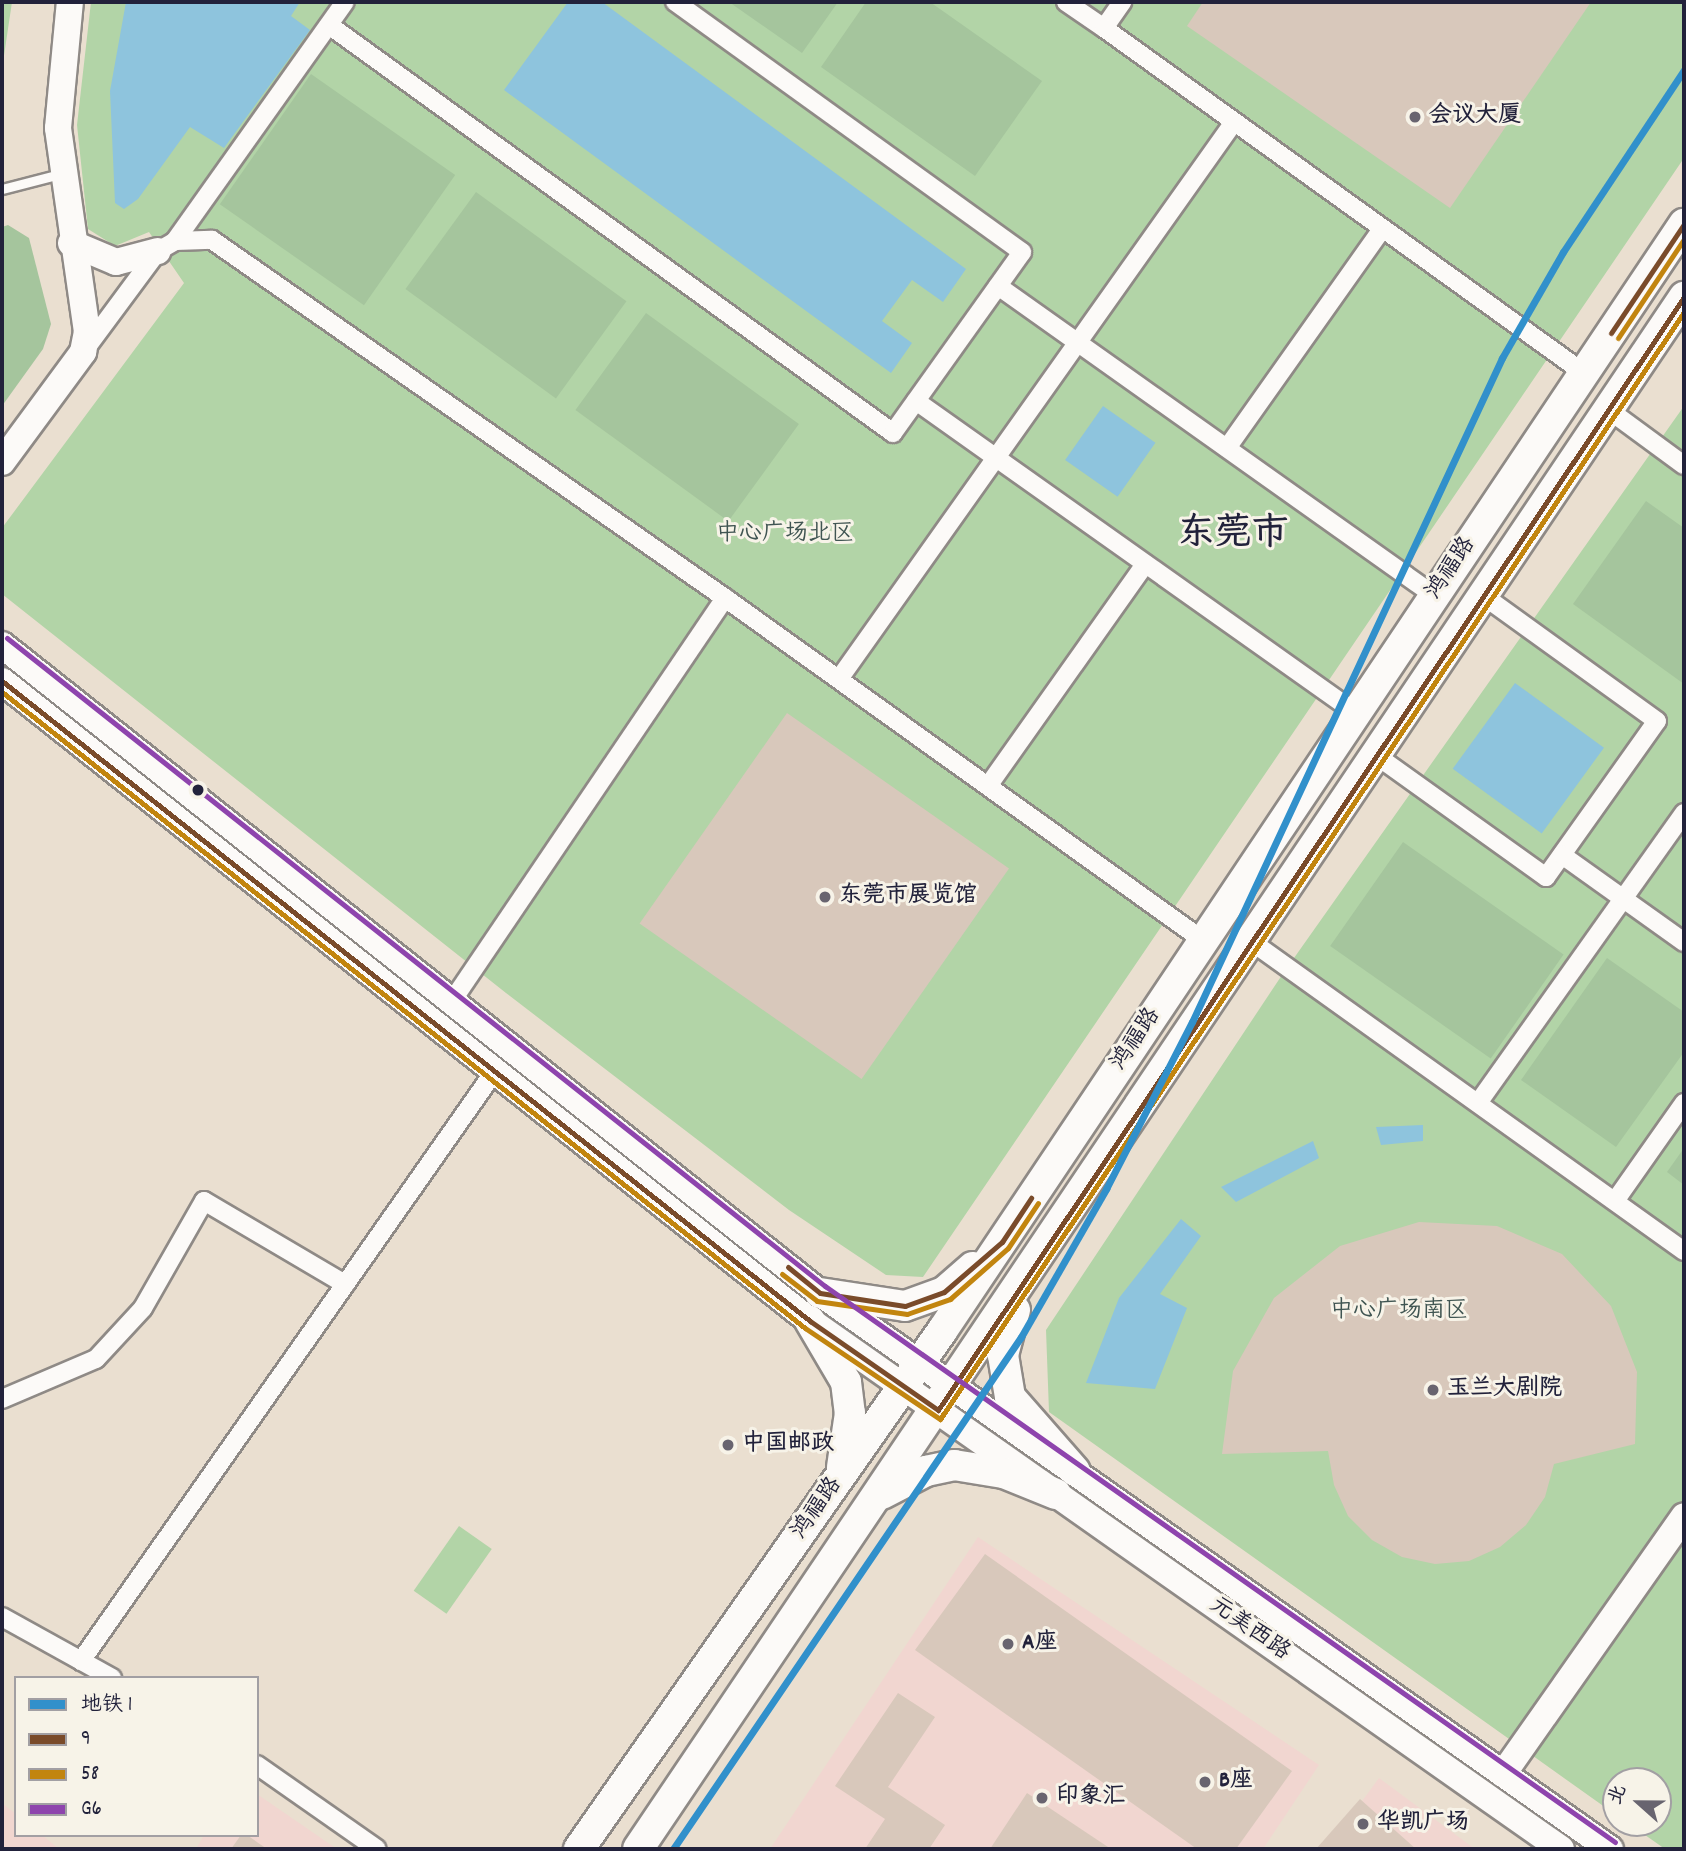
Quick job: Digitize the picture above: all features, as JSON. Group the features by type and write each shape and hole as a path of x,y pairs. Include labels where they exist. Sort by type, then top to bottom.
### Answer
{"main road":[{"path":"2,462 83,352 88,313 71,243 60,174 58,85 70,2"},
{"name":"鸿福路","path":"579,1849 1002,1242 1684,224"},
{"path":"71,243 116,262 167,246"},
{"name":"鸿福路","path":"638,1849 946,1398 1684,297"},
{"path":"2,645 820,1293 912,1374 946,1398"},
{"path":"2,681 810,1321 912,1374"},
{"path":"820,1293 905,1306 944,1292 1002,1242"},
{"path":"1039,1259 1003,1355 1010,1397 1075,1471"},
{"path":"810,1321 846,1382 850,1413 840,1477"},
{"name":"元美西路","path":"946,1398 1075,1471 1610,1849"},
{"name":"元美西路","path":"946,1398 1056,1494 1561,1849"},
{"path":"879,1496 926,1471 954,1465 1004,1473 1056,1494"},
{"path":"1503,1774 1684,1516"}],"street":[{"path":"83,352 167,246 345,2"},
{"path":"328,24 893,433 1022,253 676,2"},
{"path":"1066,2 1584,373"},
{"path":"1104,28 1122,2"},
{"path":"839,679 1234,122"},
{"path":"1227,448 1382,229"},
{"path":"167,246 212,240 232,248 1203,941"},
{"path":"999,286 1435,596"},
{"path":"916,401 1356,713"},
{"path":"1609,410 1684,465"},
{"path":"988,786 1145,564"},
{"path":"1377,756 1546,877 1657,721 1484,596"},
{"path":"451,1002 725,598"},
{"path":"1478,1103 1684,813"},
{"path":"1562,855 1684,942"},
{"path":"1252,942 1684,1251"},
{"path":"80,1661 494,1072"},
{"path":"1615,1201 1684,1103"},
{"path":"2,1399 96,1359 143,1308 204,1201 345,1284"},
{"path":"2,1617 108,1676"},
{"path":"259,1766 377,1849"}],"lane":[{"path":"2,189 60,174"}],"shaded area":[{"path":"978,1537 1319,1765 1263,1849 770,1849"},
{"name":"华凯广场","path":"1379,1778 1475,1849 1327,1849"},
{"path":"259,1795 337,1849 196,1849 203,1837 259,1837"},
{"path":"2,1803 14,1812 14,1837 44,1837 59,1849 2,1849"}],"green space":[{"path":"2,2 12,2 2,69"},
{"name":"中心广场北区","path":"91,2 1684,2 1684,158 923,1277 886,1275 789,1210 506,993 2,594 2,528 184,283 149,232 115,246 88,229 77,125"},
{"path":"729,2 838,2 802,53"},
{"path":"866,2 930,2 1042,81 975,176 821,67"},
{"path":"311,74 455,175 364,305 220,204"},
{"path":"476,192 626,301 556,398 405,289"},
{"path":"8,225 29,238 51,324 43,349 2,406 2,227"},
{"path":"646,313 799,424 728,521 575,410"},
{"name":"中心广场南区","path":"1684,406 1684,1849 1665,1849 1648,1837 1672,1837 1672,1767 1602,1767 1602,1805 1049,1412 1046,1330 1282,975"},
{"path":"1646,501 1684,528 1684,684 1573,604"},
{"path":"1403,842 1564,954 1491,1058 1330,946"},
{"path":"1607,958 1684,1012 1684,1052 1616,1147 1521,1080"},
{"path":"1684,1148 1684,1185 1667,1172"},
{"path":"459,1526 492,1549 446,1614 414,1591"}],"water":[{"path":"126,2 300,2 291,16 310,30 224,148 190,127 138,199 124,209 115,203 110,91"},
{"path":"568,2 602,2 966,269 943,302 912,280 882,321 912,343 891,373 504,90"},
{"path":"1103,406 1155,443 1118,497 1065,460"},
{"path":"1515,683 1604,748 1542,833 1453,769"},
{"path":"1423,1125 1423,1141 1381,1145 1376,1127"},
{"path":"1313,1141 1319,1158 1236,1202 1221,1187"},
{"path":"1181,1219 1201,1236 1160,1294 1187,1308 1155,1389 1086,1383 1119,1298"}],"building":[{"name":"会议大厦","path":"1203,2 1591,2 1450,208 1187,26"},
{"name":"东莞市展览馆","path":"787,713 1009,868 862,1079 640,924"},
{"name":"玉兰大剧院","path":"1419,1222 1497,1226 1562,1254 1611,1306 1637,1372 1635,1444 1554,1464 1545,1497 1526,1525 1500,1547 1469,1561 1435,1564 1402,1557 1372,1540 1348,1516 1334,1485 1328,1451 1222,1454 1233,1371 1274,1298 1340,1246"},
{"path":"985,1554 1292,1771 1236,1849 1197,1849 915,1650"},
{"path":"898,1693 935,1717 888,1787 945,1825 929,1849 865,1849 885,1819 835,1786"},
{"path":"1027,1793 1111,1849 990,1849"},
{"name":"华凯广场","path":"1360,1799 1416,1849 1316,1849"},
{"path":"240,1837 250,1837 267,1849 231,1849"}],"metro line":[{"name":"1","path":"673,1849 1021,1337 1106,1189 1192,1022 1502,358 1563,252 1684,70"}],"transit line":[{"name":"9","path":"1611,333 1684,224"},
{"name":"58","path":"1618,338 1684,239"},
{"name":"9","path":"2,681 810,1321 938,1410 1684,297"},
{"name":"58","path":"2,692 805,1328 940,1419 1684,312"},
{"name":"G6","path":"7,638 825,1286 1615,1842"},
{"name":"9","path":"788,1267 820,1293 905,1306 944,1292 1002,1242 1031,1198"},
{"name":"58","path":"782,1274 817,1301 907,1314 950,1299 1008,1248 1038,1203"}],"place":[{"name":"会议大厦","path":"1415,117"},
{"name":"东莞市展览馆","path":"825,897"},
{"name":"玉兰大剧院","path":"1433,1390"},
{"name":"中国邮政","path":"728,1445"},
{"name":"A座","path":"1008,1644"},
{"name":"B座","path":"1205,1782"},
{"name":"印象汇","path":"1042,1798"},
{"name":"华凯广场","path":"1363,1824"}],"district":[{"name":"东莞市","path":"1233,536"}]}
